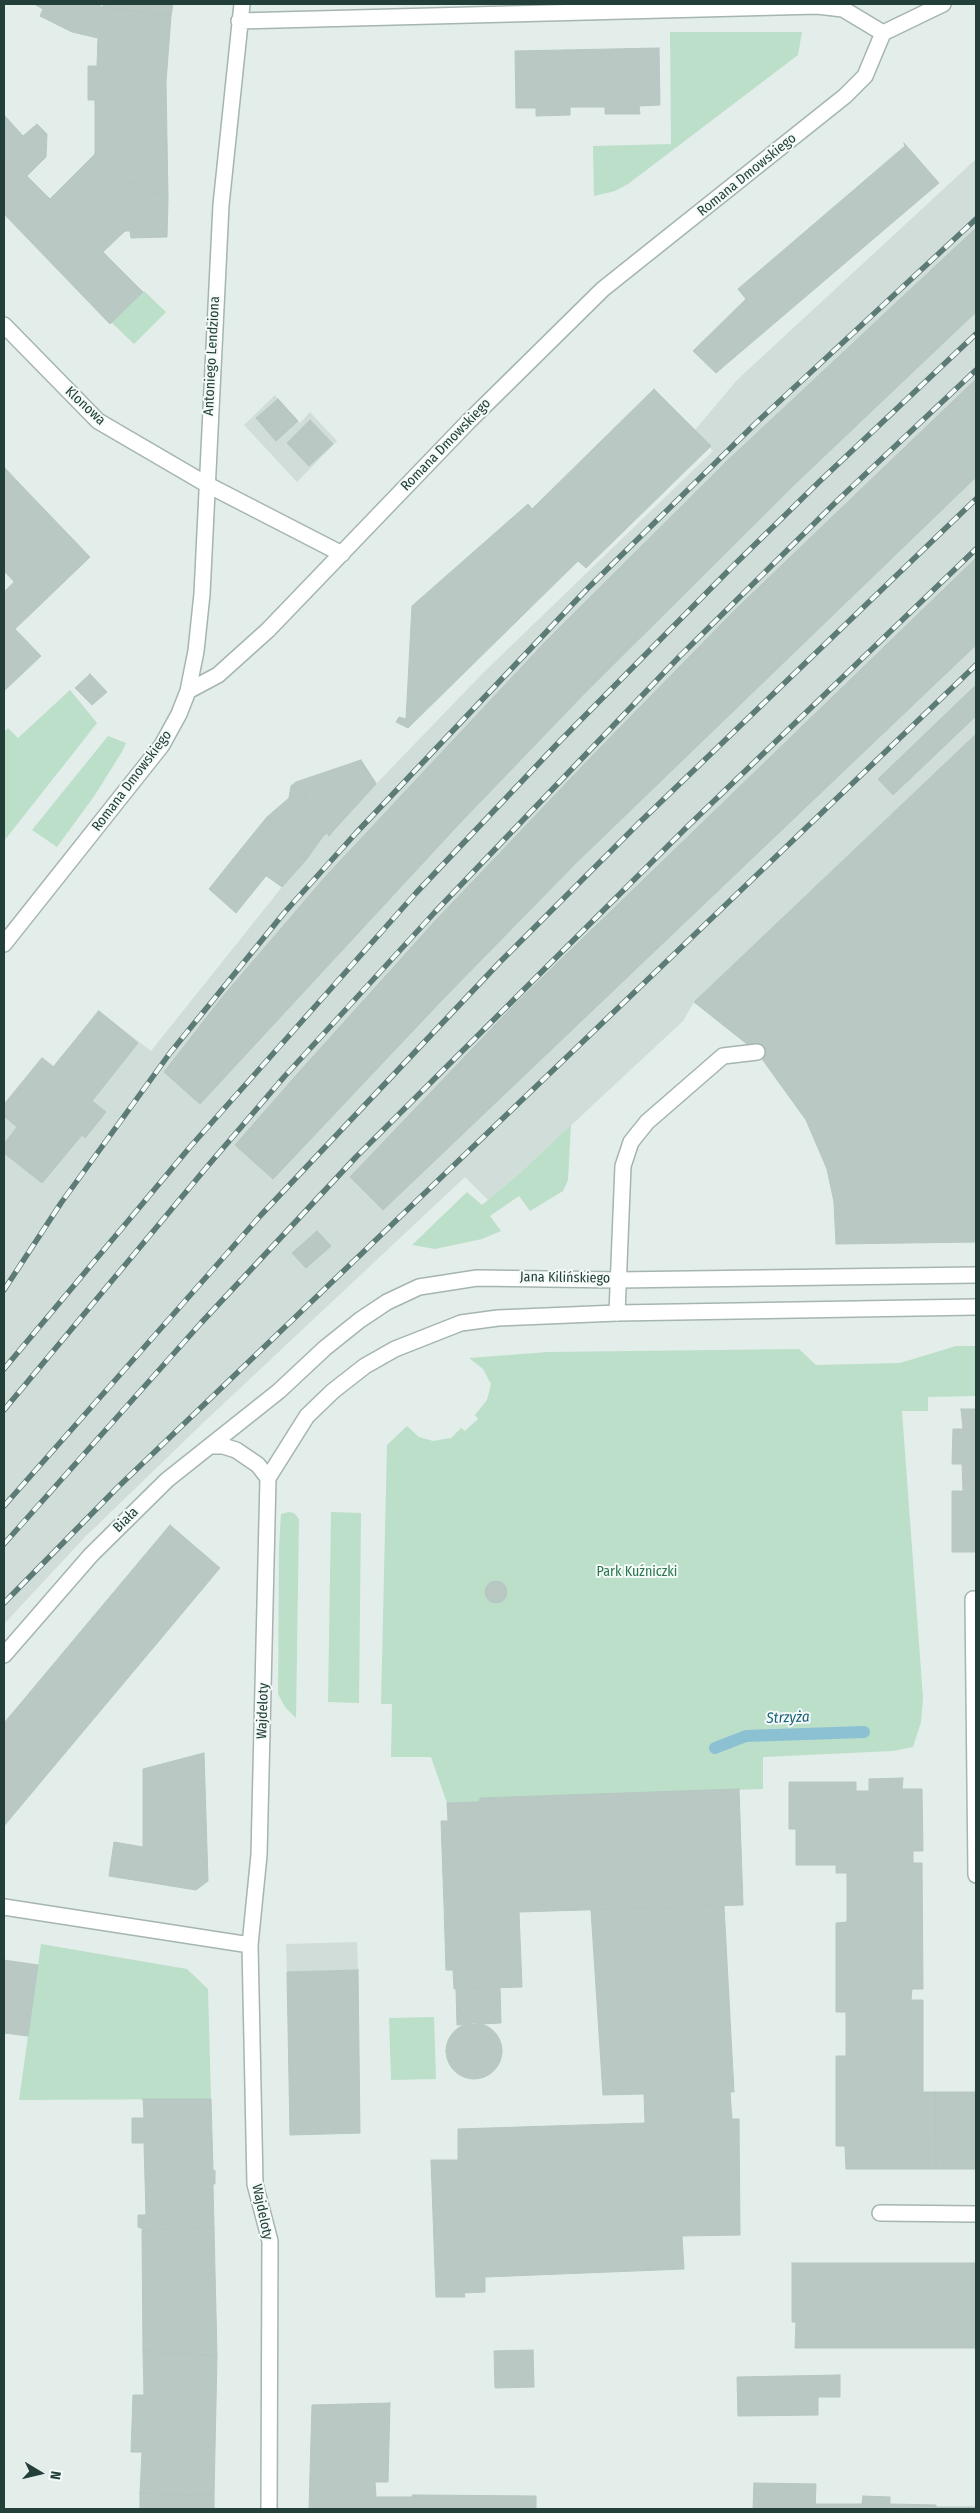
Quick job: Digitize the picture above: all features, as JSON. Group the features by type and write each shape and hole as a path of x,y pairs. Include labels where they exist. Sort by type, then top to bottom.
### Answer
{"street":[{"name":"Antoniego Lendziona","path":"188,691 196,651 202,594 220,205 242,4"},
{"path":"239,21 817,6 843,9 883,33 944,4"},
{"name":"Romana Dmowskiego","path":"4,944 162,745 179,714 188,691 218,674 268,630 468,422 603,289 845,96 865,76 883,33"},
{"name":"Klonowa","path":"4,326 98,421 206,484 342,554"},
{"path":"617,1313 623,1166 631,1142 647,1122 723,1056 757,1052"},
{"name":"Jana Kilińskiego","path":"210,1446 279,1391 324,1348 360,1320 387,1302 419,1287 478,1278 618,1280 976,1275"},
{"path":"210,1446 223,1446 236,1450 258,1464 268,1478 290,1441 313,1410 333,1391 365,1366 395,1348 461,1323 498,1318 617,1313 976,1307"},
{"name":"Biała","path":"4,1655 91,1556 166,1480 210,1446"},
{"name":"Wajdeloty","path":"268,1478 259,1856 250,1945 255,2184 270,2241 269,2509"},
{"path":"976,1599 973,1599 976,1875"},
{"path":"4,1907 250,1945"},
{"path":"880,2213 976,2214"}],"shaded area":[{"path":"976,159 976,734 694,1002 683,1021 521,1172 488,1200 465,1177 204,1422 85,1537 4,1624 4,1103 42,1057 54,1066 98,1010 151,1051 282,887 266,876 236,913 209,889 262,823 289,798 291,786 296,782 361,760 377,783 484,672 713,451 695,430 737,380"},
{"path":"275,395 300,423 310,412 337,441 297,482 244,425"},
{"path":"357,1942 358,1970 287,1972 286,1944"}],"green space":[{"path":"670,32 802,32 798,55 628,184 615,191 594,196 593,146 671,144"},
{"path":"144,291 166,312 134,344 111,322"},
{"path":"70,690 97,723 4,841 4,732 8,728 18,738"},
{"path":"108,736 126,743 123,750 95,795 57,847 32,830"},
{"path":"571,1125 568,1180 563,1191 530,1211 519,1196 490,1216 501,1231 482,1239 435,1249 412,1245 467,1192 482,1205 521,1172"},
{"name":"Park Kuźniczki","path":"956,1346 976,1346 976,1396 928,1397 928,1411 902,1411 923,1698 921,1722 913,1747 893,1751 763,1757 763,1789 480,1798 479,1802 447,1803 431,1757 391,1757 392,1704 381,1704 387,1445 407,1426 419,1437 433,1441 451,1438 461,1428 465,1431 478,1419 475,1415 487,1400 491,1384 483,1369 469,1358 548,1352 799,1349 816,1365 900,1363"},
{"path":"331,1512 361,1513 359,1703 328,1702"},
{"path":"294,1513 299,1519 296,1718 285,1707 278,1694 279,1547 281,1514"},
{"path":"41,1944 187,1969 208,1989 211,2099 19,2100"},
{"path":"434,2017 436,2079 391,2080 389,2018"}],"building":[{"path":"34,4 96,4 103,7 171,16 166,82 168,199 126,180 95,154 95,100 88,100 88,66 97,66 98,38 72,32 40,16 43,9"},
{"path":"103,4 173,4 171,16 103,7"},
{"path":"659,48 660,105 639,106 640,114 605,114 605,107 570,107 570,115 536,116 536,108 516,108 515,51"},
{"path":"5,116 23,136 37,124 47,134 46,157 27,176 143,292 110,324 4,214"},
{"path":"904,143 939,183 716,373 693,351 746,299 738,289 905,146"},
{"path":"95,154 126,180 168,199 167,237 131,238 130,231 125,231 103,252 50,199"},
{"path":"976,228 976,312 796,483 583,695 459,824 200,1104 164,1072 224,995 326,876 546,641 727,461"},
{"path":"976,379 976,477 576,863 443,999 273,1179 235,1145 436,920 593,755 736,609"},
{"path":"654,389 711,446 586,568 578,561 408,728 396,722 399,717 406,719 412,606 528,504 532,509"},
{"path":"278,399 298,421 276,441 256,418"},
{"path":"310,420 333,444 309,466 287,443"},
{"path":"4,467 18,482 4,495"},
{"path":"18,482 90,557 38,607 4,571 4,495"},
{"path":"976,558 976,645 383,1210 350,1177 516,1003"},
{"path":"14,582 38,607 15,629 41,656 4,691 4,592"},
{"path":"90,674 107,692 92,705 75,688"},
{"path":"976,685 976,716 893,795 878,779"},
{"path":"976,734 976,1242 836,1244 834,1202 827,1169 806,1120 757,1052 694,1002"},
{"path":"361,760 376,784 334,830 308,799 306,801 304,799 307,797 301,790 298,790 296,782"},
{"path":"296,782 298,790 301,790 307,797 304,799 306,801 308,799 334,830 329,836 327,833 324,835 289,798 291,786"},
{"path":"289,798 324,835 306,860 279,840 283,836 270,825 272,823 267,817"},
{"path":"267,817 272,823 270,825 283,836 279,840 306,860 282,887 254,867 257,863 241,849"},
{"path":"241,849 257,863 254,867 266,876 236,913 209,889"},
{"path":"99,1011 138,1043 92,1101 106,1112 85,1138 82,1135 42,1183 4,1153 4,1144 17,1127 4,1116 4,1105 42,1058 53,1067"},
{"path":"317,1231 331,1246 306,1268 292,1253"},
{"path":"961,1409 976,1409 976,1552 952,1552 952,1491 963,1491 962,1464 952,1464 953,1429 963,1429"},
{"path":"170,1525 220,1568 143,1660 92,1618"},
{"path":"492,1581 500,1581 507,1588 507,1596 500,1603 492,1603 485,1596 485,1588"},
{"path":"92,1618 143,1660 60,1759 10,1716"},
{"path":"10,1716 60,1759 4,1826 4,1723"},
{"path":"204,1753 208,1881 196,1890 109,1876 114,1842 143,1847 143,1769"},
{"path":"903,1778 902,1789 922,1789 923,1851 913,1851 913,1863 922,1863 923,1989 912,1989 911,2000 923,2000 923,2092 935,2092 936,2169 846,2169 845,2146 836,2146 836,2056 846,2056 846,2012 836,2012 836,1923 847,1922 847,1873 836,1873 836,1865 796,1865 796,1829 789,1829 789,1782 856,1782 856,1791 869,1791 869,1779"},
{"path":"739,1789 743,1905 519,1912 522,1987 454,1989 453,1970 446,1970 441,1821 448,1821 447,1803 479,1802 480,1798"},
{"path":"724,1906 734,2092 730,2092 732,2119 739,2119 740,2235 682,2236 684,2269 485,2277 485,2292 464,2293 465,2297 436,2297 431,2160 458,2160 458,2129 645,2123 644,2094 603,2095 591,1910"},
{"path":"4,1960 38,1965 28,2036 4,2033"},
{"path":"358,1970 360,2133 290,2135 287,1972"},
{"path":"500,1988 501,2023 457,2025 456,1989"},
{"path":"474,2023 485,2025 494,2031 500,2040 502,2051 500,2062 494,2071 485,2077 474,2079 463,2077 454,2071 448,2062 446,2051 448,2040 454,2031 463,2025"},
{"path":"935,2092 976,2092 976,2169 936,2169"},
{"path":"143,2099 211,2099 213,2171 215,2170 215,2184 213,2184 214,2228 145,2230 138,2227 138,2215 146,2215 144,2143 132,2143 132,2118 144,2118"},
{"path":"214,2228 217,2356 143,2351 142,2230"},
{"path":"792,2263 976,2263 976,2348 795,2348 796,2322 792,2322"},
{"path":"533,2350 534,2387 495,2388 494,2351"},
{"path":"143,2351 217,2356 214,2496 140,2493 142,2452 131,2452 133,2395 144,2395"},
{"path":"840,2375 840,2397 818,2397 818,2415 738,2416 737,2377"},
{"path":"390,2403 388,2482 375,2482 376,2497 412,2497 412,2495 416,2495 416,2509 309,2509 312,2405"},
{"path":"754,2483 816,2484 815,2509 753,2509"},
{"path":"140,2493 214,2496 214,2509 140,2509"},
{"path":"416,2495 536,2496 536,2509 416,2509"},
{"path":"863,2496 890,2497 890,2504 936,2505 936,2509 815,2509 815,2504 862,2504"},
{"path":"936,2507 976,2507 976,2509 936,2509"}],"waterway":[{"name":"Strzyża","path":"715,1748 746,1736 864,1732"}],"railway":[{"path":"4,1290 61,1203 170,1053 284,913 356,833 586,590 756,423 976,219"},
{"path":"4,1369 190,1147 416,893 560,741 733,566 976,334"},
{"path":"4,1410 284,1077 435,912 679,657 838,500 976,370"},
{"path":"4,1506 261,1215 499,963 640,822 976,499"},
{"path":"4,1544 201,1323 356,1157 688,826 976,549"},
{"path":"4,1603 118,1487 976,665"}]}
